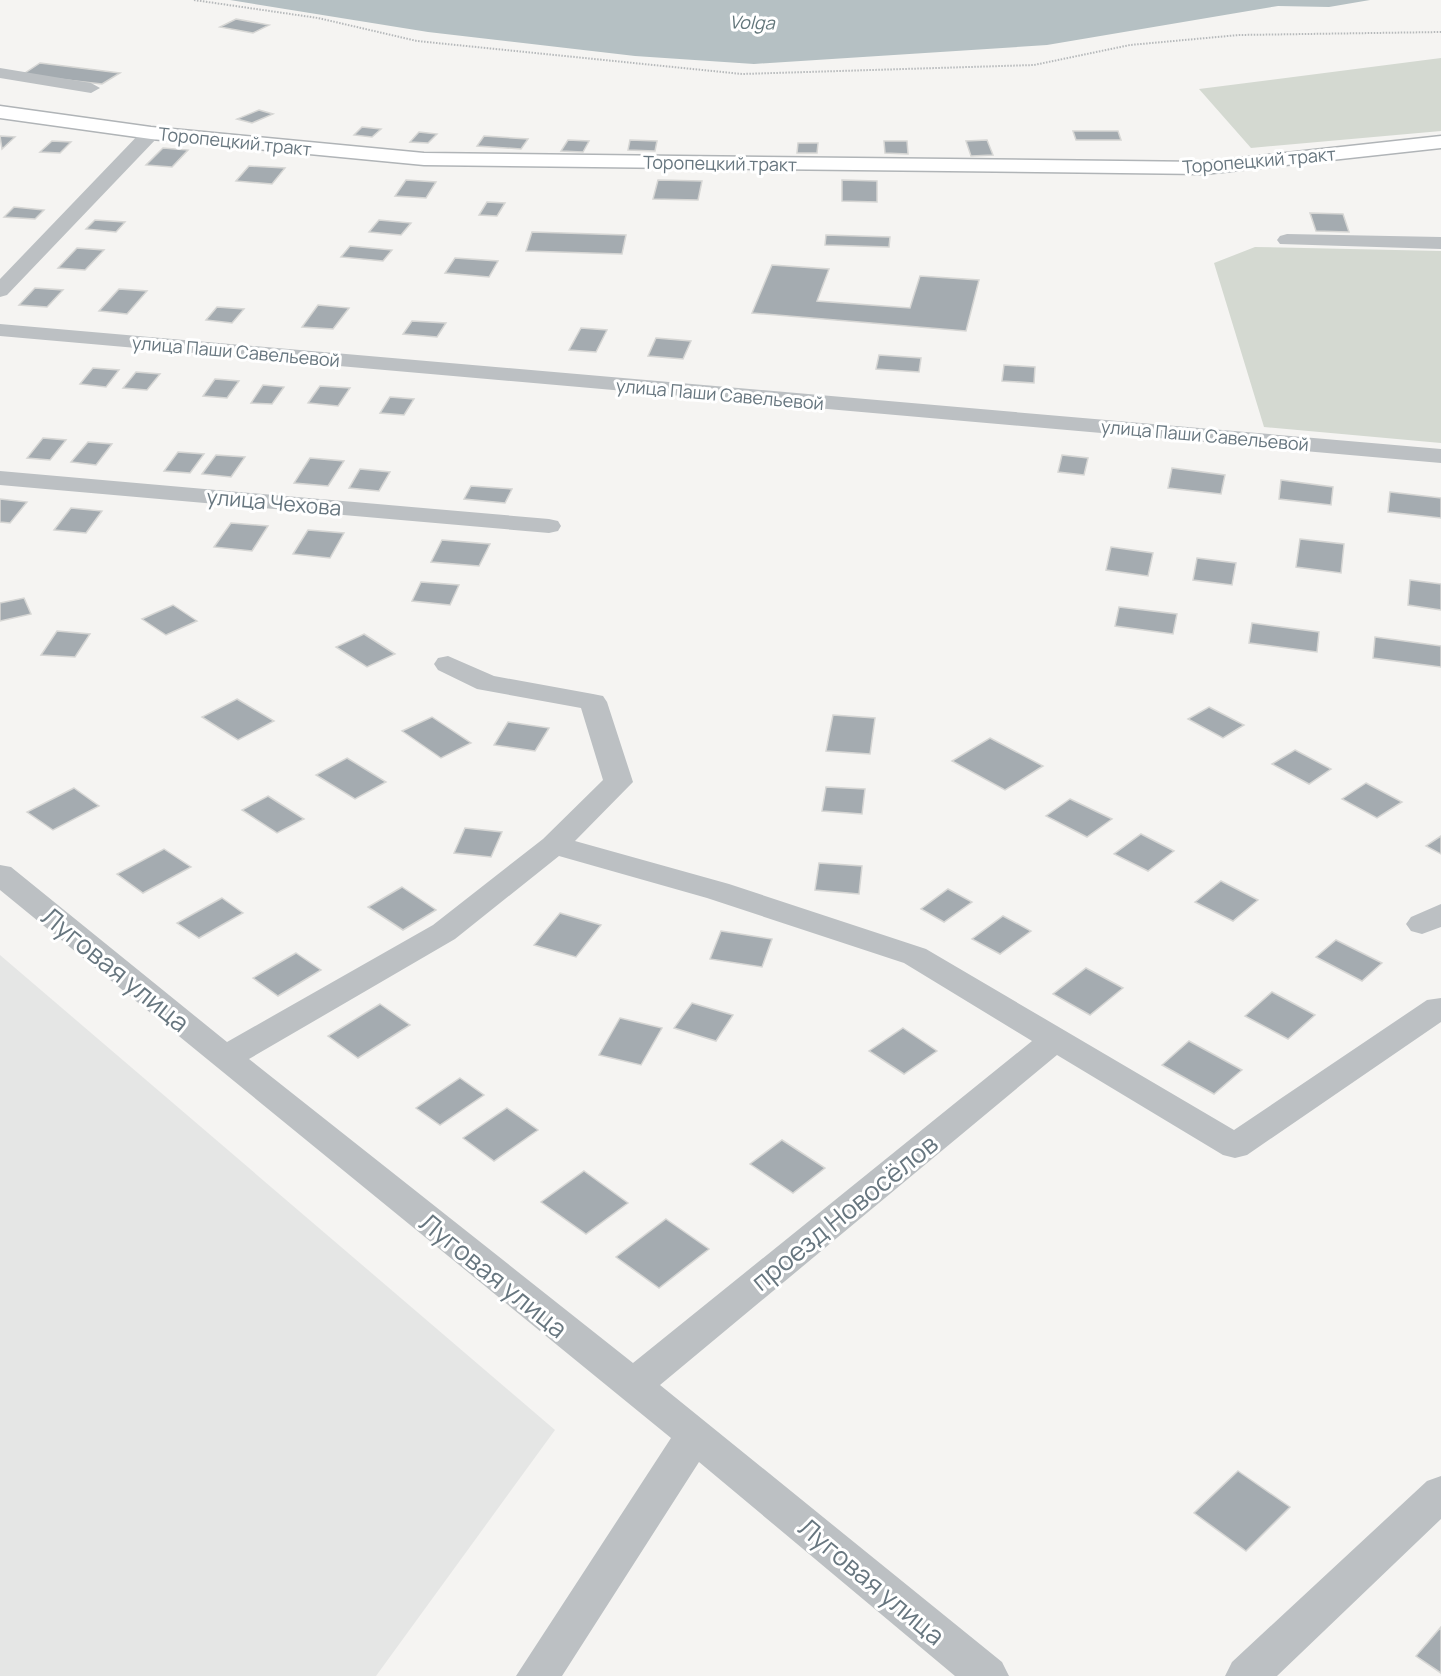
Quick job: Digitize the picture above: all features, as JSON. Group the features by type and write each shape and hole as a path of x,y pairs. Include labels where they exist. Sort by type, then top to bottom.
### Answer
{"main road":[{"name":"Торопецкий тракт","path":"0,112 152,133 424,159 1204,168 1441,142"}],"street":[{"path":"0,73 91,88"},
{"path":"0,291 152,133"},
{"path":"1287,240 1441,243"},
{"name":"улица Паши Савельевой","path":"0,330 1441,456"},
{"name":"улица Чехова","path":"0,478 549,526"},
{"path":"225,1058 444,933 554,845 618,782 593,702 487,683 448,664"},
{"path":"554,845 718,891 915,956 1057,1038 1235,1146 1439,1008"},
{"name":"Луговая улица","path":"0,874 632,1386 695,1434 987,1676"},
{"name":"проезд Новосёлов","path":"632,1386 1057,1038"},
{"path":"538,1676 695,1434"},
{"path":"1247,1676 1441,1493"}],"path":[{"path":"194,0 318,18 417,41 742,74 1034,65 1130,45 1239,35 1441,32"}],"shaded area":[{"path":"1441,58 1441,131 1251,148 1199,89"},
{"path":"1255,247 1441,251 1441,443 1264,427 1214,263"},
{"path":"0,955 555,1430 376,1676 0,1676"}],"water":[{"name":"Volga","path":"230,0 1370,0 1329,7 1278,6 1047,45 754,64 635,56 428,32"}],"building":[{"path":"236,19 269,25 253,33 220,27"},
{"path":"40,63 120,73 102,84 22,75"},
{"path":"259,110 273,114 252,123 237,119"},
{"path":"362,127 381,129 372,137 354,135"},
{"path":"1073,131 1118,131 1121,140 1076,140"},
{"path":"419,132 437,134 428,143 410,142"},
{"path":"0,136 15,137 2,149"},
{"path":"484,136 528,139 521,149 477,146"},
{"path":"568,140 589,141 583,152 561,151"},
{"path":"630,140 657,141 655,151 628,150"},
{"path":"987,140 993,155 971,156 966,141"},
{"path":"52,141 71,142 60,153 40,152"},
{"path":"884,141 907,141 908,154 885,153"},
{"path":"798,143 818,143 817,153 797,153"},
{"path":"163,148 188,150 172,167 146,165"},
{"path":"249,166 285,168 272,184 236,181"},
{"path":"406,180 436,182 426,198 395,196"},
{"path":"658,180 702,181 698,200 653,199"},
{"path":"842,180 877,181 877,202 842,201"},
{"path":"487,202 505,203 497,216 479,215"},
{"path":"14,207 44,210 35,219 4,217"},
{"path":"1310,213 1343,214 1349,232 1316,231"},
{"path":"95,220 125,222 116,232 86,229"},
{"path":"379,220 411,223 401,235 369,232"},
{"path":"532,232 626,235 622,254 526,251"},
{"path":"826,235 890,237 889,247 825,245"},
{"path":"350,246 392,250 383,261 341,257"},
{"path":"77,248 104,250 85,270 58,268"},
{"path":"455,258 498,261 489,277 445,273"},
{"path":"772,265 829,269 817,301 910,308 920,276 979,280 966,331 752,313"},
{"path":"35,288 63,290 47,307 19,305"},
{"path":"119,289 147,291 127,314 99,311"},
{"path":"318,305 349,308 333,329 302,327"},
{"path":"217,307 244,309 232,323 206,320"},
{"path":"412,321 446,323 437,337 403,334"},
{"path":"581,328 607,330 596,352 569,350"},
{"path":"656,338 691,341 683,359 648,356"},
{"path":"879,355 921,358 919,372 876,369"},
{"path":"1004,365 1035,367 1034,383 1002,381"},
{"path":"93,368 119,370 106,387 80,384"},
{"path":"136,372 160,374 147,390 123,388"},
{"path":"215,379 239,381 227,398 203,396"},
{"path":"263,385 284,387 272,404 251,403"},
{"path":"320,386 350,388 338,406 308,403"},
{"path":"390,397 414,399 404,415 380,413"},
{"path":"43,438 66,440 50,460 27,458"},
{"path":"88,442 112,444 96,465 71,462"},
{"path":"178,452 204,454 190,473 164,471"},
{"path":"216,455 245,457 231,477 202,474"},
{"path":"1062,455 1088,458 1084,475 1058,472"},
{"path":"310,458 344,461 328,486 294,483"},
{"path":"1172,468 1225,475 1221,494 1168,488"},
{"path":"360,469 390,472 379,491 349,488"},
{"path":"1281,480 1333,487 1331,505 1279,499"},
{"path":"471,486 512,489 505,503 464,499"},
{"path":"1390,492 1441,498 1441,518 1388,512"},
{"path":"0,499 27,502 10,523 0,522"},
{"path":"71,508 102,511 86,533 54,530"},
{"path":"231,523 268,526 252,551 214,547"},
{"path":"308,530 344,533 330,558 293,554"},
{"path":"1300,539 1344,544 1341,573 1296,567"},
{"path":"442,540 490,544 479,566 431,562"},
{"path":"1111,547 1153,553 1148,576 1106,570"},
{"path":"1197,558 1236,563 1232,585 1193,580"},
{"path":"1410,580 1441,584 1441,610 1408,605"},
{"path":"421,582 459,585 450,605 412,601"},
{"path":"24,598 31,614 0,621 0,603"},
{"path":"173,605 197,621 166,635 142,619"},
{"path":"1119,607 1177,614 1173,634 1115,626"},
{"path":"1252,623 1319,632 1317,652 1249,643"},
{"path":"57,631 90,634 75,657 41,655"},
{"path":"364,634 395,654 367,667 336,647"},
{"path":"1375,637 1441,646 1441,667 1373,658"},
{"path":"237,699 274,721 238,740 202,717"},
{"path":"1209,707 1244,725 1223,738 1188,719"},
{"path":"833,715 875,718 870,754 826,751"},
{"path":"432,717 471,743 441,758 402,731"},
{"path":"508,722 549,728 535,751 494,745"},
{"path":"990,738 1043,766 1005,790 952,761"},
{"path":"1295,750 1331,769 1309,784 1272,764"},
{"path":"347,758 386,782 355,799 316,775"},
{"path":"1366,783 1402,802 1377,818 1342,799"},
{"path":"826,787 865,789 862,814 822,811"},
{"path":"74,788 99,806 53,830 27,812"},
{"path":"268,796 304,819 277,833 242,810"},
{"path":"1070,799 1112,819 1087,837 1046,816"},
{"path":"465,828 502,832 491,857 454,853"},
{"path":"1141,834 1174,851 1148,871 1114,854"},
{"path":"1441,836 1441,854 1426,846"},
{"path":"164,849 191,867 143,893 117,874"},
{"path":"819,863 862,866 859,894 815,890"},
{"path":"1221,881 1258,900 1233,921 1195,902"},
{"path":"402,887 436,910 403,930 368,907"},
{"path":"948,889 972,902 944,922 921,909"},
{"path":"222,898 243,913 199,938 177,923"},
{"path":"560,913 601,925 576,957 534,945"},
{"path":"1003,916 1031,931 1000,954 972,939"},
{"path":"721,931 772,939 762,967 710,959"},
{"path":"1336,940 1382,963 1362,981 1316,957"},
{"path":"296,953 321,970 278,996 253,978"},
{"path":"1086,968 1123,988 1090,1015 1053,994"},
{"path":"1272,992 1315,1015 1288,1039 1245,1016"},
{"path":"692,1003 733,1015 716,1041 674,1028"},
{"path":"380,1004 410,1025 358,1058 328,1036"},
{"path":"620,1018 662,1028 641,1065 599,1055"},
{"path":"903,1028 937,1051 904,1074 869,1051"},
{"path":"1189,1041 1242,1070 1214,1094 1162,1065"},
{"path":"460,1078 484,1095 440,1125 416,1108"},
{"path":"507,1108 538,1130 494,1161 463,1138"},
{"path":"782,1140 825,1168 793,1193 750,1164"},
{"path":"584,1171 628,1203 586,1234 541,1202"},
{"path":"666,1219 709,1249 659,1288 616,1257"},
{"path":"1238,1471 1290,1507 1246,1551 1194,1513"},
{"path":"1441,1627 1441,1673 1416,1656"}]}
